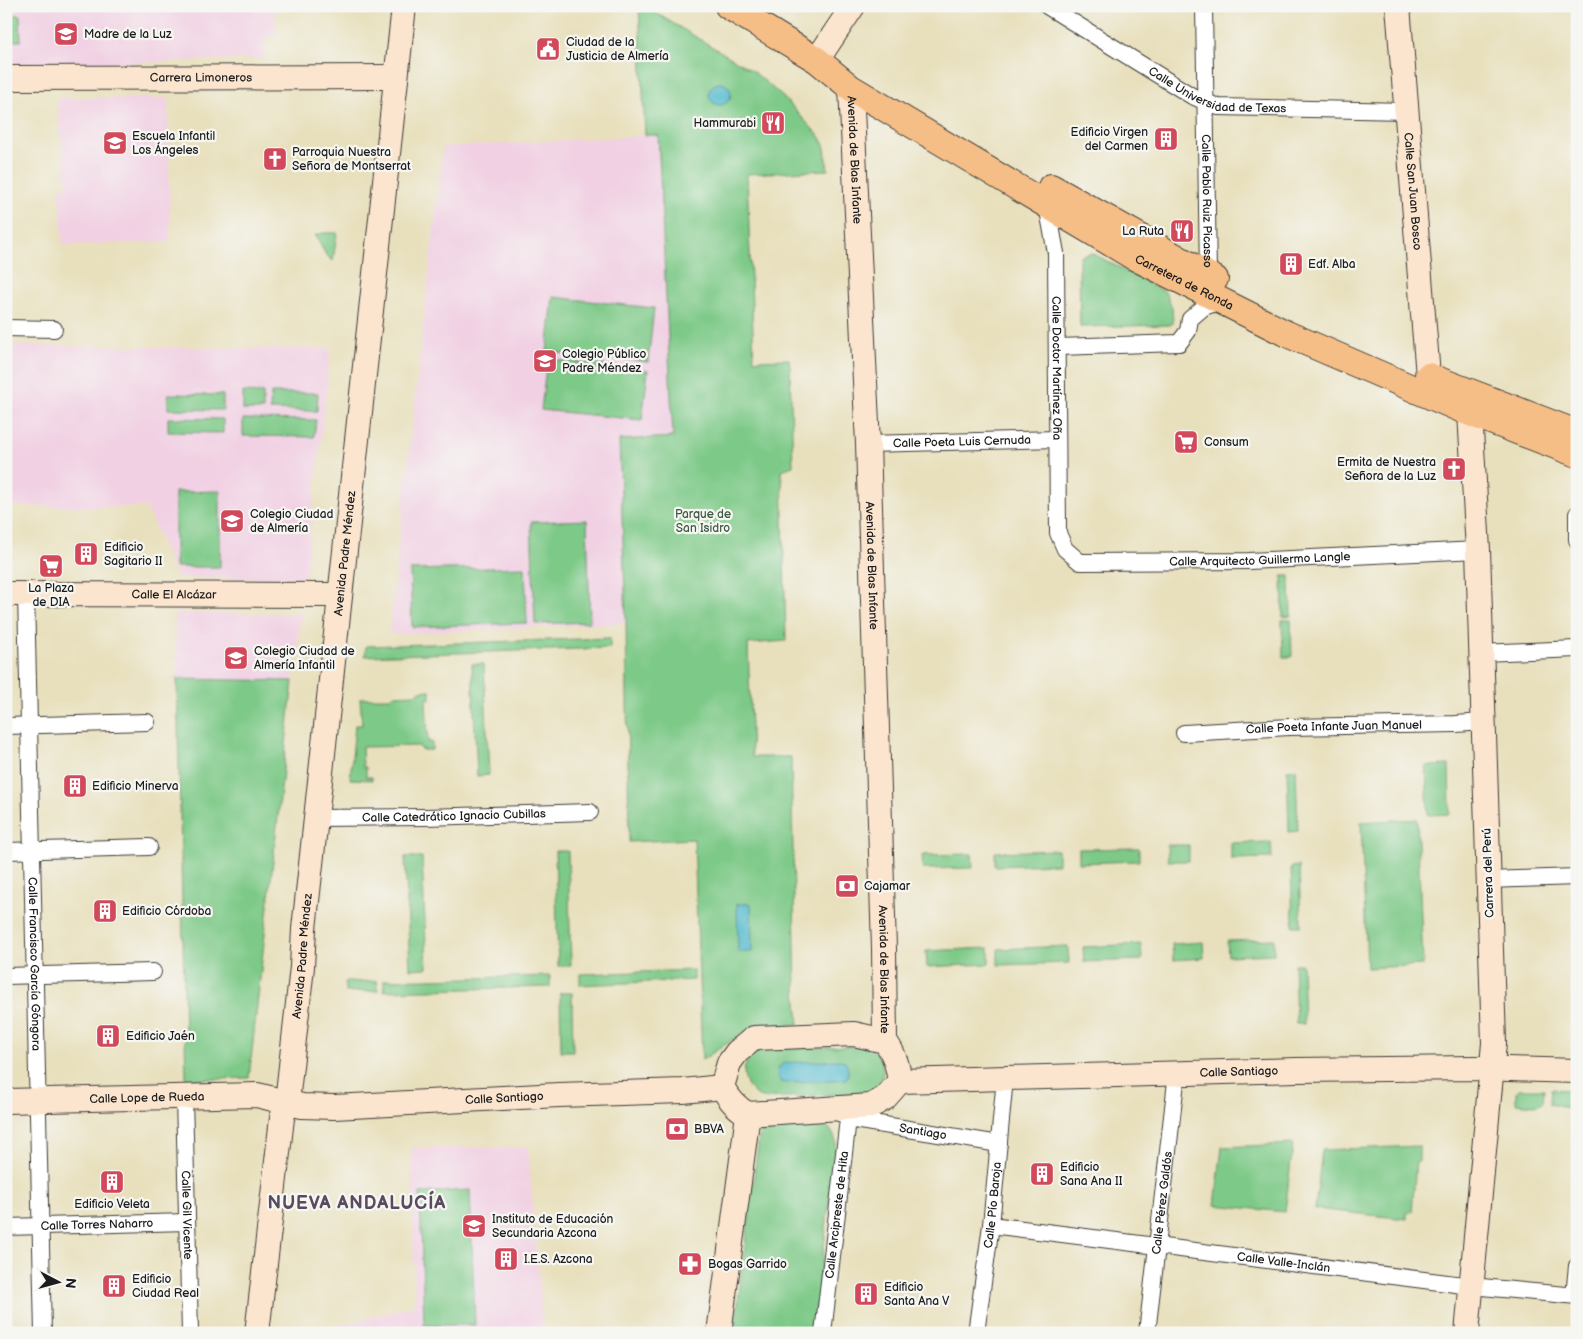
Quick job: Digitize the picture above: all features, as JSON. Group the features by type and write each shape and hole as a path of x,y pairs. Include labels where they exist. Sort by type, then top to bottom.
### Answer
{"main road":[{"name":"Carretera de Ronda","path":"728,6 817,60 851,88 1134,257 1287,334 1469,403 1577,454"},
{"name":"Carretera de Ronda","path":"817,60 855,75 1208,275 1298,320 1428,376 1469,403 1577,433"}],"street":[{"name":"Avenida Padre Méndez","path":"257,1333 282,1118 287,1102 301,978 304,929 404,6"},
{"path":"817,60 853,6"},
{"name":"Calle Universidad de Texas","path":"1047,6 1206,103 1218,107 1406,111"},
{"name":"Calle Pablo Ruiz Picasso","path":"1204,6 1208,275"},
{"name":"Calle San Juan Bosco","path":"1398,6 1428,376"},
{"name":"Carrera Limoneros","path":"6,78 396,77"},
{"name":"Avenida de Blas Infante","path":"851,88 868,444 884,948 885,1041"},
{"name":"Calle Doctor Martínez Oña","path":"1047,205 1056,253 1058,533"},
{"path":"1058,347 1179,343 1188,331 1190,319 1204,307 1221,301"},
{"path":"6,328 54,329"},
{"name":"Carrera del Perú","path":"1467,1333 1492,1069 1494,1028 1478,550 1469,403"},
{"name":"Calle Poeta Luis Cernuda","path":"868,444 1057,439"},
{"path":"1577,514 1577,540"},
{"name":"Calle Arquitecto Guillermo Langle","path":"1058,533 1065,549 1080,562 1258,560 1478,550"},
{"name":"Calle El Alcázar","path":"16,594 340,595"},
{"name":"Calle Francisco García Góngora","path":"16,594 29,725 43,1333"},
{"path":"1481,653 1577,649"},
{"path":"6,726 146,722"},
{"name":"Calle Poeta Infante Juan Manuel","path":"1184,733 1289,727 1483,722"},
{"name":"Calle Catedrático Ignacio Cubillas","path":"316,818 416,818 590,812"},
{"path":"6,851 149,847"},
{"path":"1488,880 1577,877"},
{"path":"6,976 152,972"},
{"path":"854,1034 885,1041 894,1054 900,1081 885,1098 871,1106 839,1114 748,1114 738,1109 722,1087 729,1062 737,1052 754,1038 854,1034"},
{"name":"Calle Santiago","path":"900,1081 1296,1070 1492,1069 1577,1071"},
{"name":"Calle Pérez Galdós","path":"1147,1333 1177,1073"},
{"name":"Calle Pío Baroja","path":"976,1333 991,1225 1005,1078"},
{"name":"Calle Santiago","path":"287,1102 302,1106 334,1107 559,1095 683,1091 722,1087"},
{"name":"Calle Lope de Rueda","path":"6,1101 257,1095 287,1102"},
{"name":"Calle Gil Vicente","path":"184,1097 190,1333"},
{"path":"720,1333 748,1114"},
{"name":"Santiago","path":"839,1114 998,1144"},
{"name":"Calle Arcipreste de Hita","path":"822,1333 839,1114"},
{"name":"Calle Torres Naharro","path":"6,1227 187,1222"},
{"name":"Calle Valle-Inclán","path":"991,1225 1471,1286 1575,1295"},
{"path":"1575,1295 1577,1266"}],"shaded area":[{"path":"6,6 275,6 276,37 264,37 264,58 126,63 6,64"},
{"name":"Escuela Infantil Los Ángeles","path":"57,98 168,98 170,242 63,245 59,188 67,187"},
{"path":"658,135 673,438 619,440 625,623 389,634 443,147"},
{"path":"6,345 331,349 305,578 177,578 146,507 6,506"},
{"name":"Colegio Ciudad de Almería Infantil","path":"175,613 301,614 293,681 177,679"},
{"name":"Instituto de Educación Secundaria Azcona","path":"528,1147 543,1333 314,1333 415,1305 411,1148"}],"green space":[{"name":"Parque de San Isidro","path":"639,6 644,6 753,71 785,99 821,138 825,148 828,170 747,174 754,360 789,359 790,368 793,466 782,470 786,641 748,644 752,757 791,757 796,990 799,1024 749,1029 702,1060 694,839 629,842 626,619 619,440 673,437 658,135 645,135"},
{"path":"6,15 20,15 21,41 6,41"},
{"path":"337,233 333,261 326,255 315,235"},
{"path":"1092,253 1165,292 1172,307 1173,323 1170,325 1080,327 1079,261 1080,256"},
{"path":"553,297 654,308 648,362 547,352"},
{"path":"547,359 648,370 642,420 541,410"},
{"path":"243,392 263,393 263,410 243,410"},
{"path":"271,393 318,393 317,411 270,410"},
{"path":"168,394 223,395 223,410 168,409"},
{"path":"168,418 223,419 223,433 168,432"},
{"path":"243,419 316,420 314,437 243,436"},
{"path":"220,491 220,567 175,567 175,492"},
{"path":"587,520 590,622 535,624 531,522"},
{"path":"525,567 527,623 412,627 410,570"},
{"path":"1282,576 1290,576 1291,616 1283,617"},
{"path":"1282,620 1291,620 1292,657 1283,657"},
{"path":"610,638 610,648 365,656 366,646"},
{"path":"472,664 484,664 489,775 477,776"},
{"path":"177,679 293,681 249,1078 186,1080"},
{"path":"430,690 430,699 426,699 428,742 432,742 432,750 422,750 419,746 362,747 363,767 366,767 366,777 372,777 372,780 350,779 355,725 362,725 360,698 391,698 392,695 417,694 420,691"},
{"path":"1449,765 1450,814 1428,815 1426,766"},
{"path":"1296,769 1298,831 1289,832 1287,770"},
{"path":"1417,819 1423,965 1367,968 1361,822"},
{"path":"1271,842 1272,858 1231,859 1231,843"},
{"path":"1167,845 1189,845 1189,861 1168,861"},
{"path":"1139,848 1139,861 1079,863 1079,849"},
{"path":"1058,850 1058,864 995,866 995,852"},
{"path":"555,851 568,851 571,966 558,966"},
{"path":"972,854 973,868 923,869 922,855"},
{"path":"405,857 422,857 427,968 410,969"},
{"path":"1299,866 1301,926 1293,926 1291,867"},
{"path":"1274,939 1274,954 1228,956 1227,941"},
{"path":"1203,942 1204,958 1173,960 1172,944"},
{"path":"1141,944 1142,960 1084,962 1083,947"},
{"path":"1068,946 1069,963 998,965 998,949"},
{"path":"989,948 989,964 927,967 926,951"},
{"path":"1294,964 1302,964 1304,1024 1296,1024"},
{"path":"694,970 694,980 580,985 580,974"},
{"path":"550,976 550,987 384,991 384,980"},
{"path":"377,981 378,991 345,992 345,982"},
{"path":"560,993 572,993 573,1051 561,1051"},
{"path":"851,1046 875,1051 883,1067 878,1085 862,1093 765,1098 753,1092 744,1076 746,1063 757,1053 764,1050"},
{"path":"1519,1089 1544,1089 1543,1102 1535,1105 1516,1103 1516,1092"},
{"path":"1551,1089 1573,1090 1575,1092 1574,1110 1550,1104"},
{"path":"812,1118 833,1133 836,1142 814,1333 734,1333 760,1129 766,1122"},
{"path":"1293,1144 1285,1212 1215,1205 1222,1147"},
{"path":"1419,1146 1419,1162 1416,1162 1412,1212 1407,1212 1407,1219 1315,1209 1322,1150"},
{"path":"470,1190 475,1325 424,1325 420,1193"}],"water":[{"path":"720,83 728,86 731,94 728,102 720,105 712,102 709,94 712,86"},
{"path":"737,904 751,904 752,952 738,952"},
{"path":"845,1061 847,1066 848,1073 846,1079 786,1083 781,1082 778,1078 778,1069 783,1063"}],"place":[{"name":"Madre de la Luz","path":"66,34"},
{"name":"Ciudad de la Justicia de Almería","path":"548,49"},
{"name":"Hammurabi","path":"773,123"},
{"name":"Edificio Virgen del Carmen","path":"1166,139"},
{"name":"Escuela Infantil Los Ángeles","path":"115,143"},
{"name":"Parroquia Nuestra Señora de Montserrat","path":"275,159"},
{"name":"La Ruta","path":"1182,231"},
{"name":"Edf. Alba","path":"1291,264"},
{"name":"Colegio Público Padre Méndez","path":"545,361"},
{"name":"Consum","path":"1186,442"},
{"name":"Ermita de Nuestra Señora de la Luz","path":"1454,469"},
{"name":"Colegio Ciudad de Almería","path":"232,521"},
{"name":"Edificio Sagitario II","path":"86,554"},
{"name":"La Plaza de DIA","path":"51,566"},
{"name":"Colegio Ciudad de Almería Infantil","path":"236,658"},
{"name":"Edificio Minerva","path":"75,786"},
{"name":"Cajamar","path":"847,886"},
{"name":"Edificio Córdoba","path":"105,911"},
{"name":"Edificio Jaén","path":"108,1036"},
{"name":"BBVA","path":"677,1129"},
{"name":"Edificio Sana Ana II","path":"1042,1174"},
{"name":"Edificio Veleta","path":"112,1182"},
{"name":"Instituto de Educación Secundaria Azcona","path":"474,1226"},
{"name":"I.E.S. Azcona","path":"506,1259"},
{"name":"Bogas Garrido","path":"690,1264"},
{"name":"Edificio Ciudad Real","path":"114,1286"},
{"name":"Edificio Santa Ana V","path":"866,1294"}],"district":[{"name":"NUEVA ANDALUCÍA","path":"357,1203"}]}
